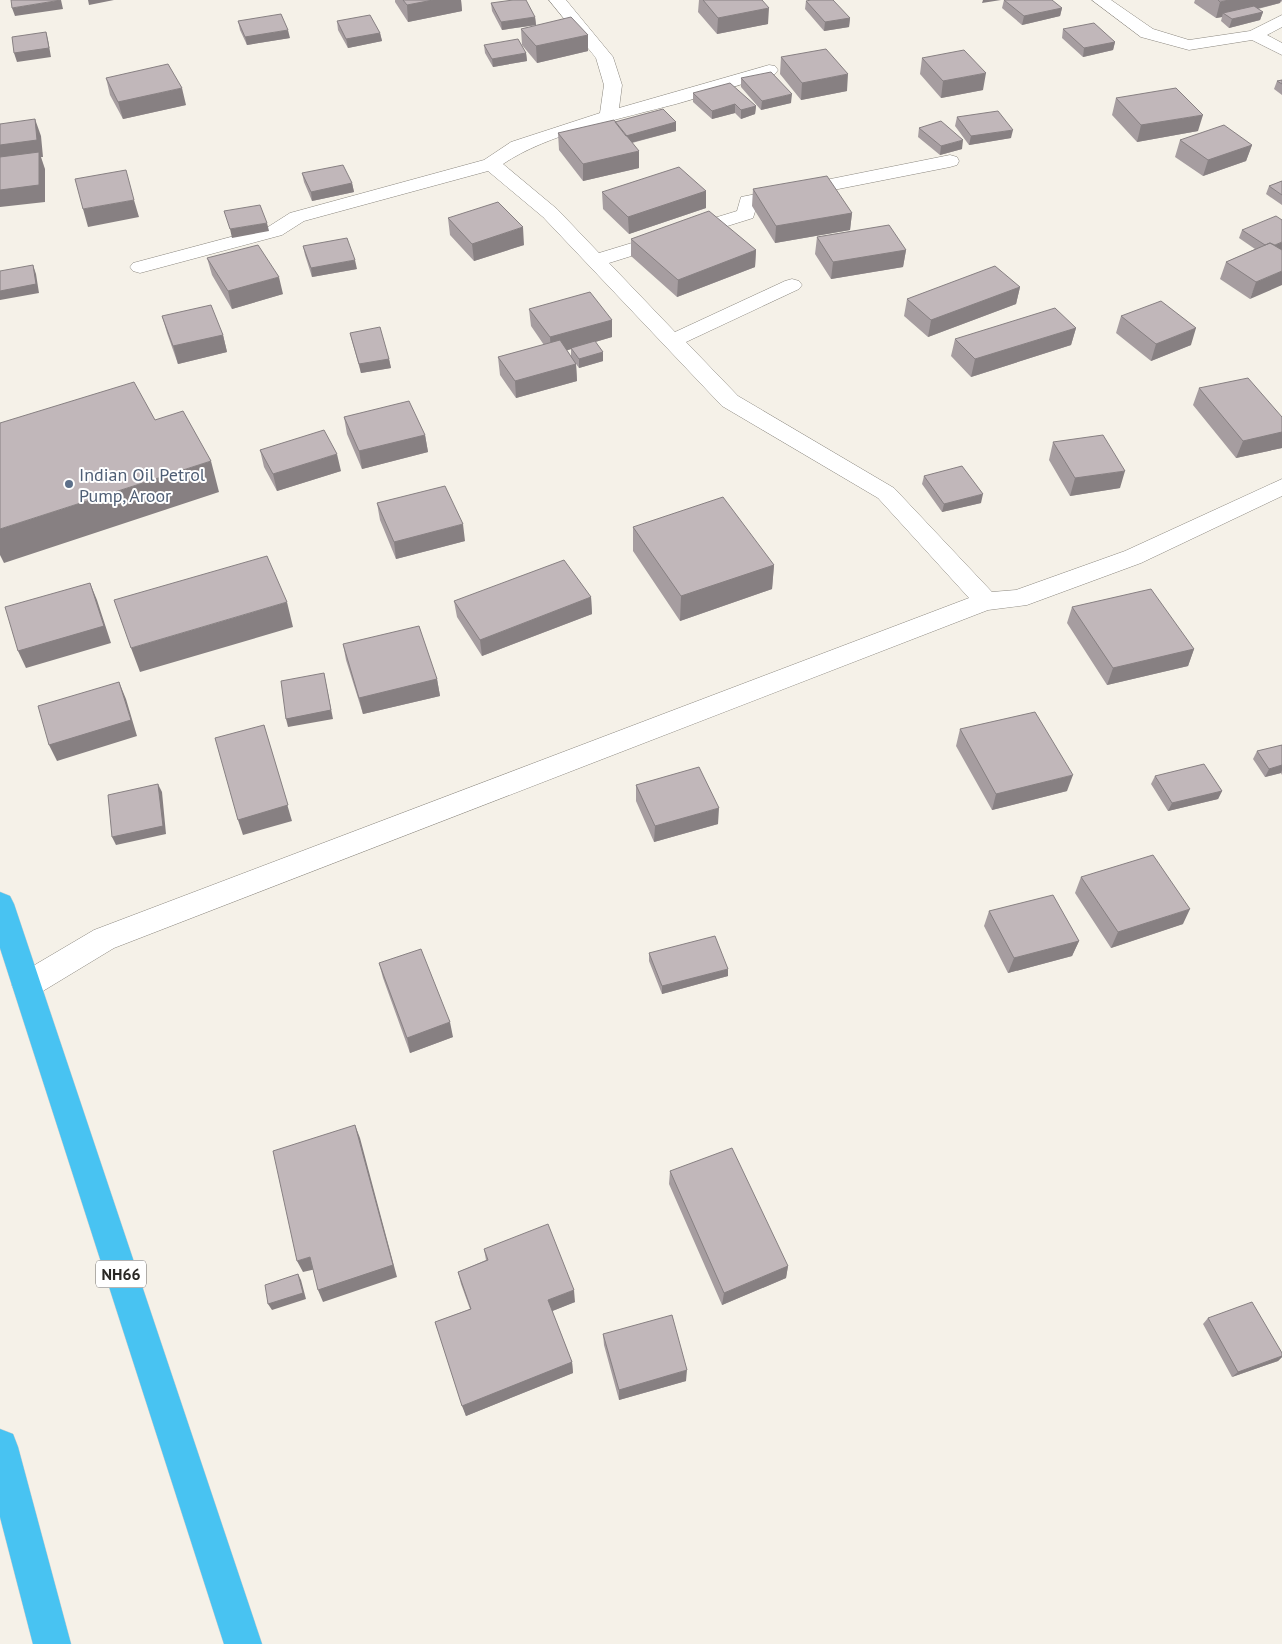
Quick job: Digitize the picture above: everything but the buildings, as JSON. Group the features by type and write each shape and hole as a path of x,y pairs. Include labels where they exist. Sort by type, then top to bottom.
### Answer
{"highway":[{"name":"NH66","path":"0,904 243,1644"},
{"path":"0,1447 52,1644"}],"street":[{"path":"557,0 604,57 613,85 609,116"},
{"path":"1100,0 1147,33 1189,45 1255,35 1282,20"},
{"path":"1255,35 1282,50"},
{"path":"140,267 275,231 297,216 491,164 517,146 609,116 689,95 769,70"},
{"path":"596,260 746,214 748,201 950,161"},
{"path":"491,164 550,213 730,401 886,494 986,601"},
{"path":"672,341 792,285"},
{"path":"26,985 104,939 986,601 1018,599 1133,557 1282,487"}],"place":[{"name":"Indian Oil Petrol Pump, Aroor","path":"69,484"}]}
